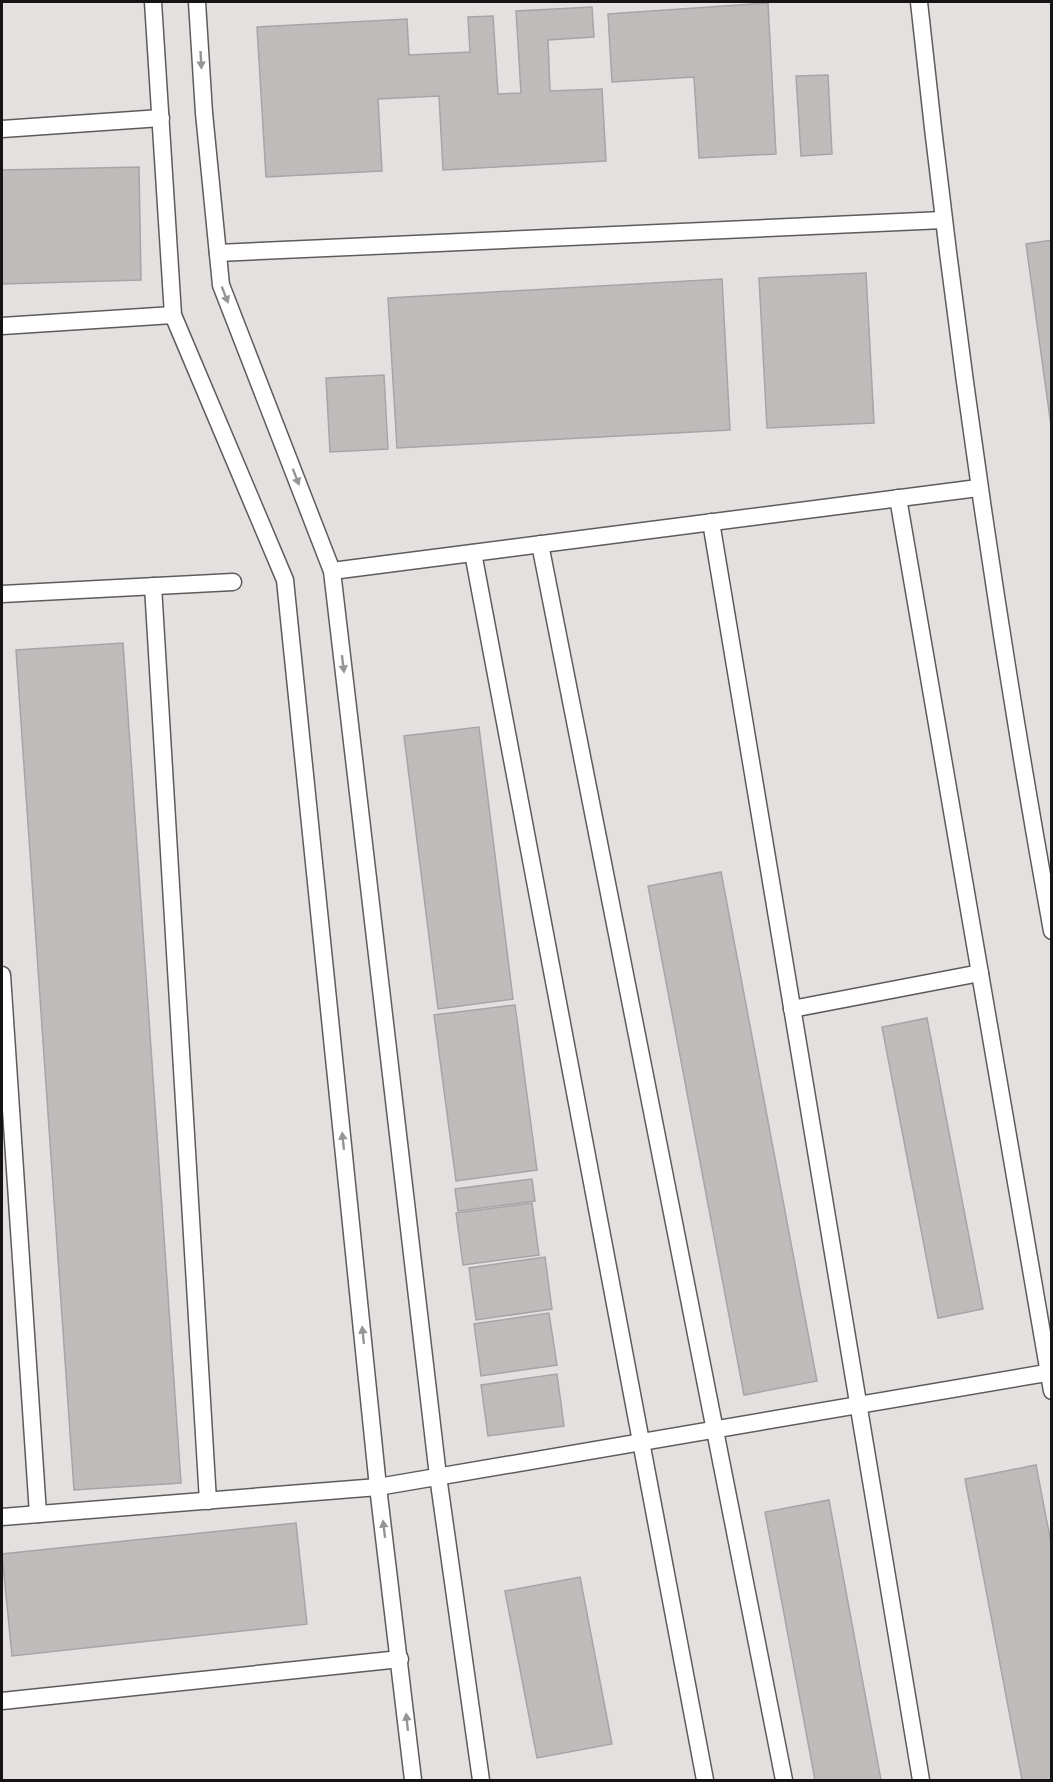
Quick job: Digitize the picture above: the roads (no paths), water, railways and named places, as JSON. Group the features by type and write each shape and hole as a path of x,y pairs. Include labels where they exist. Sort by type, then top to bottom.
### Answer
{"lane":[{"path":"153,2 172,315 285,579 378,1486 400,1659 412,1780"},
{"path":"197,2 204,113 221,285 332,571 438,1476 481,1780"},
{"path":"919,2 942,220 978,488 1017,741 1052,931"},
{"path":"2,129 161,118"},
{"path":"218,253 942,220"},
{"path":"2,326 172,315"},
{"path":"332,571 978,488"},
{"path":"898,498 1052,1391"},
{"path":"711,522 921,1780"},
{"path":"540,544 713,1430 784,1780"},
{"path":"473,553 705,1780"},
{"path":"2,594 233,582"},
{"path":"153,586 208,1501"},
{"path":"792,1009 980,973"},
{"path":"2,975 38,1514"},
{"path":"2,1517 378,1486 1050,1372"},
{"path":"2,1701 400,1659"}]}
